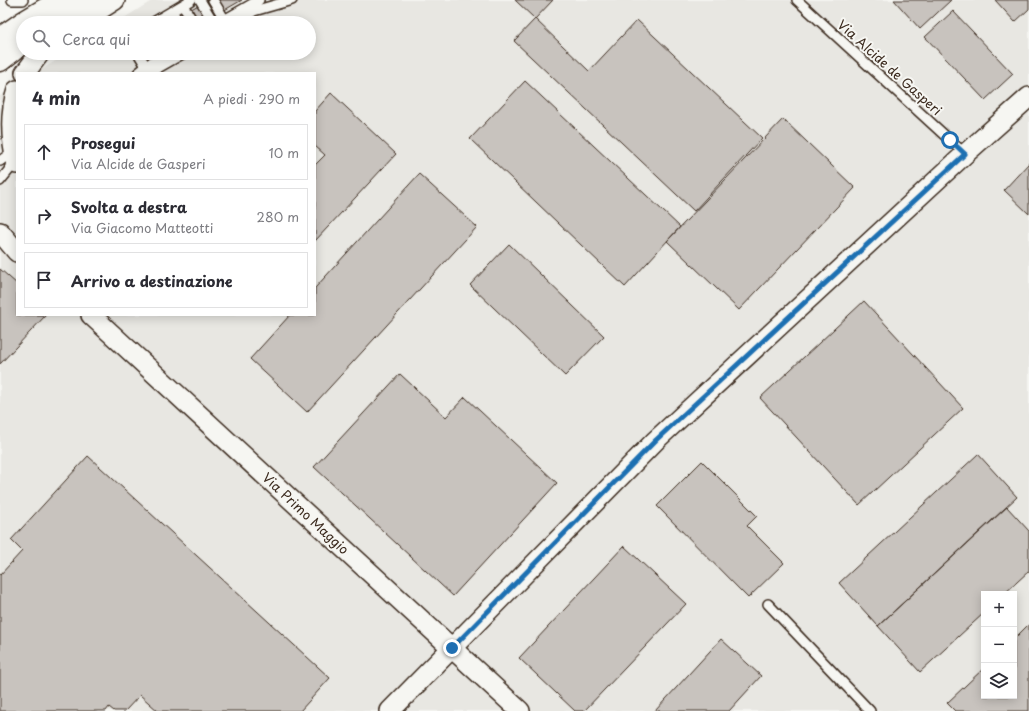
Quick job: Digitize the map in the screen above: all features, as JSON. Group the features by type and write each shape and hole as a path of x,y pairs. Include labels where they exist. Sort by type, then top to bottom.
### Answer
{"street":[{"path":"41,16 56,10 94,0"},
{"path":"90,16 115,0"},
{"path":"44,16 56,10"},
{"path":"0,38 16,28"},
{"path":"0,46 16,33"},
{"path":"0,60 16,47"},
{"path":"26,72 35,60"},
{"path":"12,156 12,113 16,95"},
{"path":"390,711 656,440 965,154 1029,97"},
{"path":"0,122 12,156"},
{"path":"0,232 16,251"},
{"name":"Via Primo Maggio","path":"93,316 520,711"}],"lane":[{"path":"12,0 23,0"},
{"path":"200,0 210,16"},
{"path":"213,0 220,16"},
{"path":"229,16 249,2 259,0"},
{"path":"246,16 254,11 292,0"},
{"name":"Via Alcide de Gasperi","path":"797,0 965,154"},
{"path":"165,16 187,2 192,16"},
{"path":"172,11 175,16"},
{"path":"142,60 148,71"},
{"path":"148,71 159,60"},
{"path":"148,71 170,60"},
{"path":"0,181 9,170 12,156"},
{"path":"768,604 870,711"}],"shaded area":[{"path":"153,0 1029,0 1029,711 0,711 0,96 16,86 16,316 316,316 316,72 38,72 57,60 316,60 316,16 127,16"}],"building":[{"path":"207,0 242,0 214,16 179,16"},
{"path":"515,0 553,0 535,19"},
{"path":"894,0 951,0 920,29"},
{"path":"995,0 1029,0 1029,9 1015,22"},
{"path":"953,11 1013,74 985,100 925,37"},
{"path":"535,19 589,71 637,20 762,138 694,211 514,41"},
{"path":"525,81 680,227 625,287 470,139"},
{"path":"331,93 396,154 316,240 316,164 325,155 316,147 316,110"},
{"path":"783,119 855,188 739,310 667,241"},
{"path":"1029,163 1029,214 1004,190"},
{"path":"419,174 477,227 307,412 250,359 289,316 316,316 316,287"},
{"path":"509,244 604,336 565,376 470,285"},
{"path":"0,269 16,283 16,316 45,316 0,364"},
{"path":"864,301 963,408 859,505 760,398"},
{"path":"400,374 446,417 465,397 557,483 453,596 314,467"},
{"path":"978,454 1017,497 878,626 839,583"},
{"path":"88,456 330,678 300,711 158,711 140,695 125,711 114,711 109,707 106,711 0,711 0,575 22,551 11,540"},
{"path":"702,461 757,516 747,526 784,563 748,598 657,506"},
{"path":"1007,507 1029,531 1029,571 1007,591 981,591 981,616 920,672 878,626"},
{"path":"624,546 686,604 584,711 575,711 519,658"},
{"path":"1029,624 1029,711 955,711 947,703 981,671 981,699 1017,699 1017,636"},
{"path":"721,639 761,676 729,711 655,711"}],"route":[{"path":"452,648 656,440 965,154 950,140"}]}
